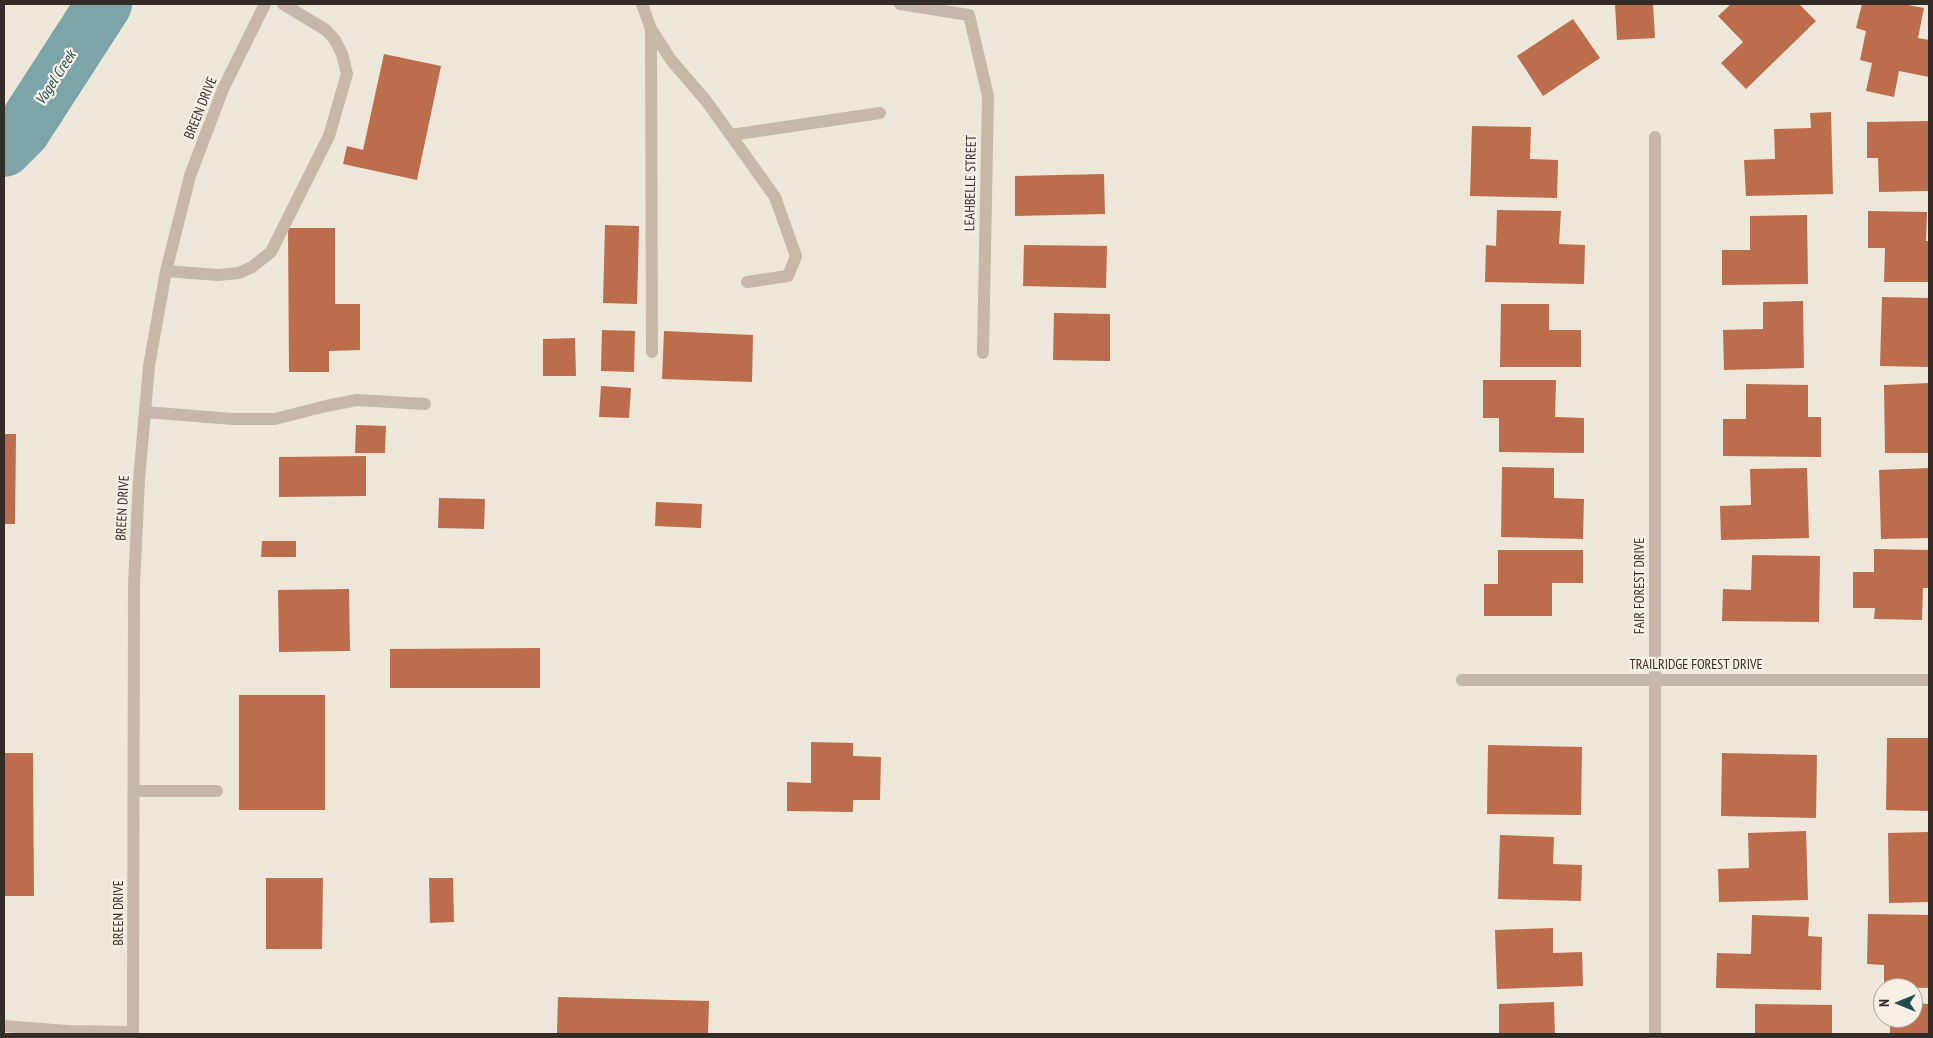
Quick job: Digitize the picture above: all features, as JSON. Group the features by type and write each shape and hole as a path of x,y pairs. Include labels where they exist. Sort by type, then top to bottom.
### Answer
{"street":[{"name":"BREEN DRIVE","path":"133,1033 134,585 139,480 149,366 166,271 190,176 223,89 265,4"},
{"path":"166,271 218,275 239,273 252,267 271,252 329,136 347,74 342,54 335,40 326,30 283,4"},
{"path":"642,4 651,29 671,60 708,102 775,197 796,256 788,276 747,282"},
{"name":"LEAHBELLE STREET","path":"900,4 970,15 988,96 983,353"},
{"path":"651,29 652,352"},
{"path":"731,135 880,113"},
{"name":"FAIR FOREST DRIVE","path":"1655,137 1655,1034"},
{"path":"145,412 233,419 275,419 357,400 425,404"},
{"name":"TRAILRIDGE FOREST DRIVE","path":"1462,680 1929,680"},
{"path":"134,791 217,791"},
{"path":"4,1026 67,1031 133,1033"}],"building":[{"path":"1615,4 1653,4 1655,38 1617,40"},
{"path":"1731,4 1799,4 1816,21 1746,89 1721,63 1743,42 1718,16"},
{"path":"1862,4 1903,4 1924,8 1918,38 1929,40 1929,77 1899,71 1894,97 1866,91 1872,63 1860,60 1866,31 1856,28"},
{"path":"1573,19 1600,58 1543,96 1517,56"},
{"path":"384,54 441,66 417,180 343,164 347,146 363,150"},
{"path":"1831,112 1833,194 1746,196 1744,160 1775,159 1774,129 1811,128 1810,113"},
{"path":"1929,121 1929,191 1879,192 1878,158 1867,158 1867,122"},
{"path":"1472,126 1531,127 1530,159 1558,160 1557,198 1470,196"},
{"path":"1104,174 1105,214 1015,216 1015,176"},
{"path":"1497,210 1561,211 1559,244 1585,245 1584,284 1485,282 1486,245 1496,246"},
{"path":"1868,211 1927,212 1926,241 1929,241 1929,282 1884,282 1885,248 1868,248"},
{"path":"1807,215 1808,284 1722,285 1722,250 1750,250 1750,216"},
{"path":"605,225 639,226 637,304 603,303"},
{"path":"288,228 335,228 335,304 360,304 360,350 329,351 329,372 289,372"},
{"path":"1024,245 1107,246 1106,288 1023,286"},
{"path":"1882,297 1929,298 1929,367 1880,366"},
{"path":"1803,301 1804,368 1724,370 1723,330 1763,329 1763,302"},
{"path":"1501,304 1549,304 1549,330 1581,330 1581,367 1500,367"},
{"path":"1054,313 1110,314 1110,361 1053,360"},
{"path":"602,330 635,331 634,372 601,371"},
{"path":"664,331 753,335 752,382 662,379"},
{"path":"575,338 576,376 543,376 543,339"},
{"path":"1483,380 1556,380 1555,417 1584,418 1584,453 1499,452 1499,418 1483,418"},
{"path":"1929,383 1929,453 1885,453 1884,385"},
{"path":"1746,384 1808,385 1808,417 1821,417 1821,457 1723,456 1723,419 1746,419"},
{"path":"601,386 631,388 629,418 599,417"},
{"path":"356,425 386,426 385,453 355,453"},
{"path":"4,434 16,434 15,524 4,524"},
{"path":"366,456 366,496 279,497 279,457"},
{"path":"1502,467 1554,468 1554,498 1584,499 1583,539 1501,537"},
{"path":"1807,468 1809,538 1721,540 1720,506 1751,505 1750,469"},
{"path":"1929,468 1929,538 1881,539 1879,470"},
{"path":"439,498 485,499 484,529 438,528"},
{"path":"656,502 702,504 701,528 655,526"},
{"path":"262,541 296,541 296,557 261,557"},
{"path":"1874,549 1929,550 1929,588 1923,588 1922,620 1874,619 1875,608 1853,608 1853,572 1874,572"},
{"path":"1498,550 1583,550 1583,583 1552,583 1552,616 1484,616 1484,584 1498,584"},
{"path":"1752,555 1820,556 1819,622 1722,621 1723,589 1751,590"},
{"path":"349,589 350,651 279,652 278,590"},
{"path":"540,648 540,688 390,688 390,649"},
{"path":"239,695 325,695 325,810 239,810"},
{"path":"1887,738 1929,738 1929,811 1886,810"},
{"path":"811,742 853,743 853,756 881,757 880,800 853,800 853,812 787,811 787,782 811,783"},
{"path":"1488,745 1582,747 1581,815 1487,814"},
{"path":"4,753 33,753 34,896 4,896"},
{"path":"1722,753 1817,755 1816,818 1721,816"},
{"path":"1806,831 1808,900 1719,902 1718,869 1749,868 1748,833"},
{"path":"1929,832 1929,902 1889,903 1888,833"},
{"path":"1500,835 1554,837 1553,864 1582,865 1581,901 1498,899"},
{"path":"266,878 323,878 322,949 266,949"},
{"path":"429,878 453,878 454,922 430,923"},
{"path":"1868,914 1929,915 1929,988 1923,988 1923,978 1884,978 1884,965 1867,964"},
{"path":"1752,915 1809,917 1808,936 1822,937 1821,990 1716,988 1717,953 1751,954"},
{"path":"1553,928 1553,953 1582,952 1583,986 1497,989 1495,930"},
{"path":"558,997 709,1001 708,1034 557,1034"},
{"path":"1554,1002 1555,1034 1499,1034 1499,1004"},
{"path":"1755,1004 1832,1005 1832,1034 1755,1034"},
{"path":"1923,1004 1929,1004 1929,1034 1890,1034 1890,1028 1923,1028"}],"waterway":[{"name":"Vogel Creek","path":"4,149 22,131 104,4"}]}
